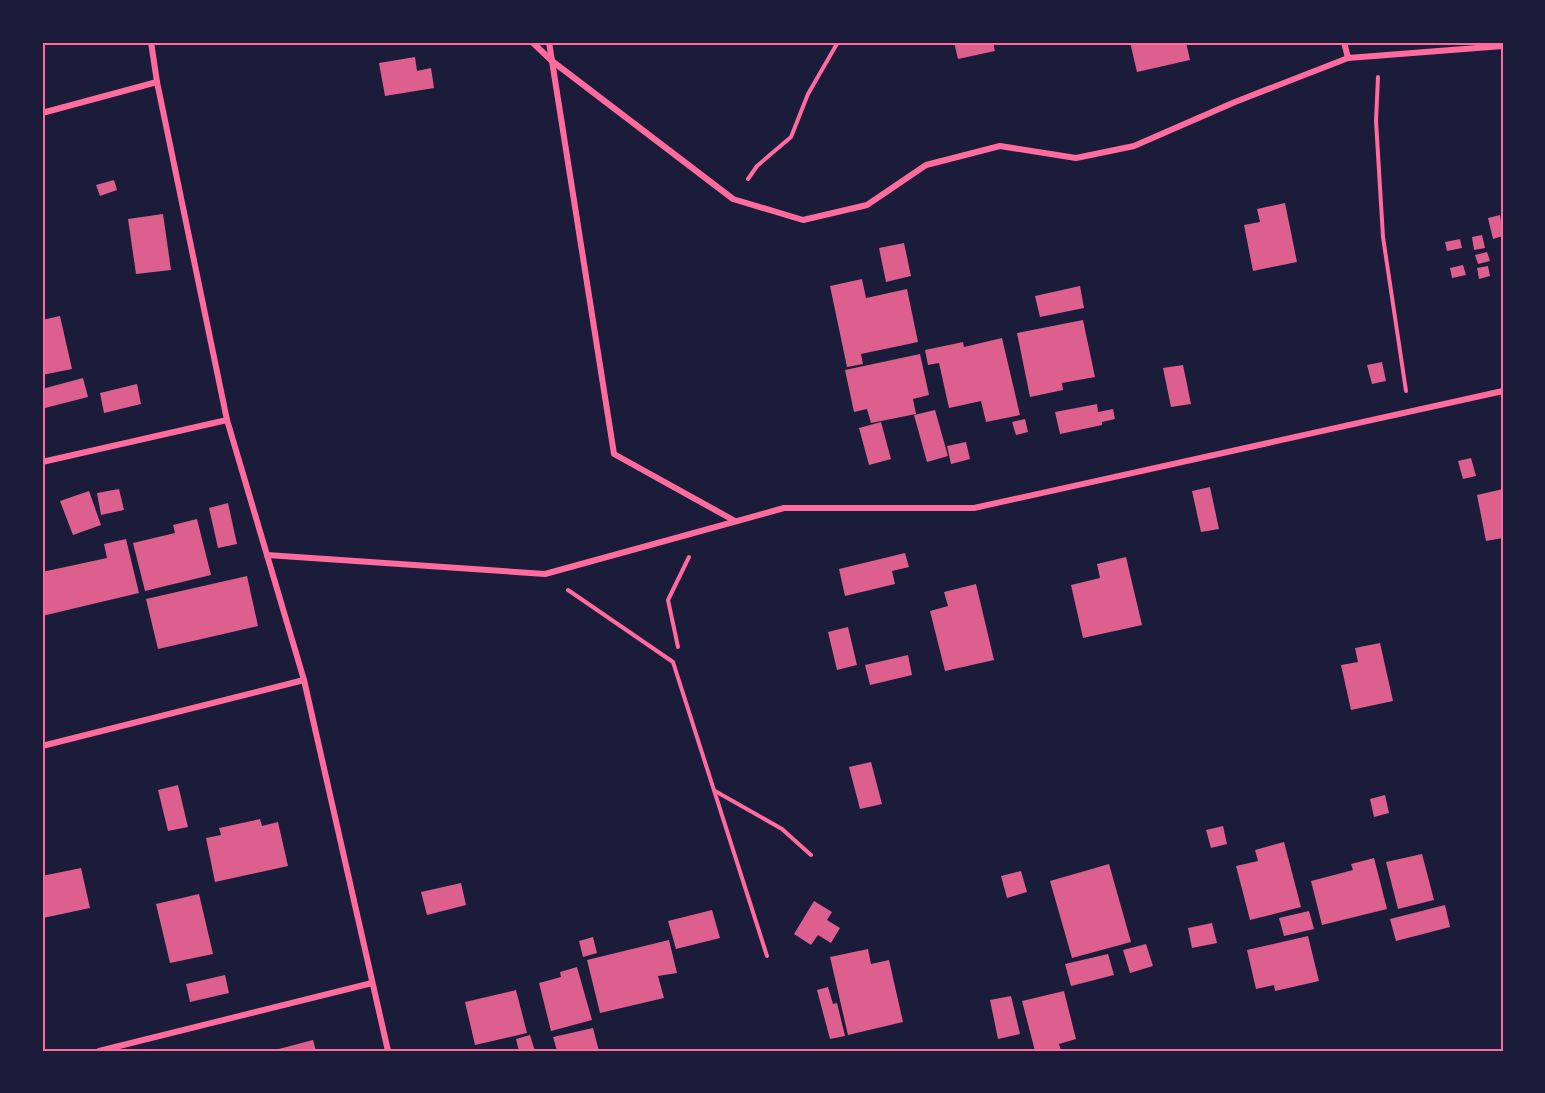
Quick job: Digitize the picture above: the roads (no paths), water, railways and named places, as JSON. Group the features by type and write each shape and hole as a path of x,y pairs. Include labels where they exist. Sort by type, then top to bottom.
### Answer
{"street":[{"path":"151,42 157,82 227,420 304,680 388,1051"},
{"path":"532,42 552,61 733,200 803,220 867,205 926,165 1000,146 1076,158 1134,146 1235,102 1348,58 1503,46"},
{"path":"549,42 614,454 735,521"},
{"path":"1344,42 1348,58"},
{"path":"42,113 157,82"},
{"path":"267,555 545,574 784,508 974,508 1503,391"},
{"path":"42,462 227,420"},
{"path":"42,746 304,680"},
{"path":"99,1051 372,983"}]}
